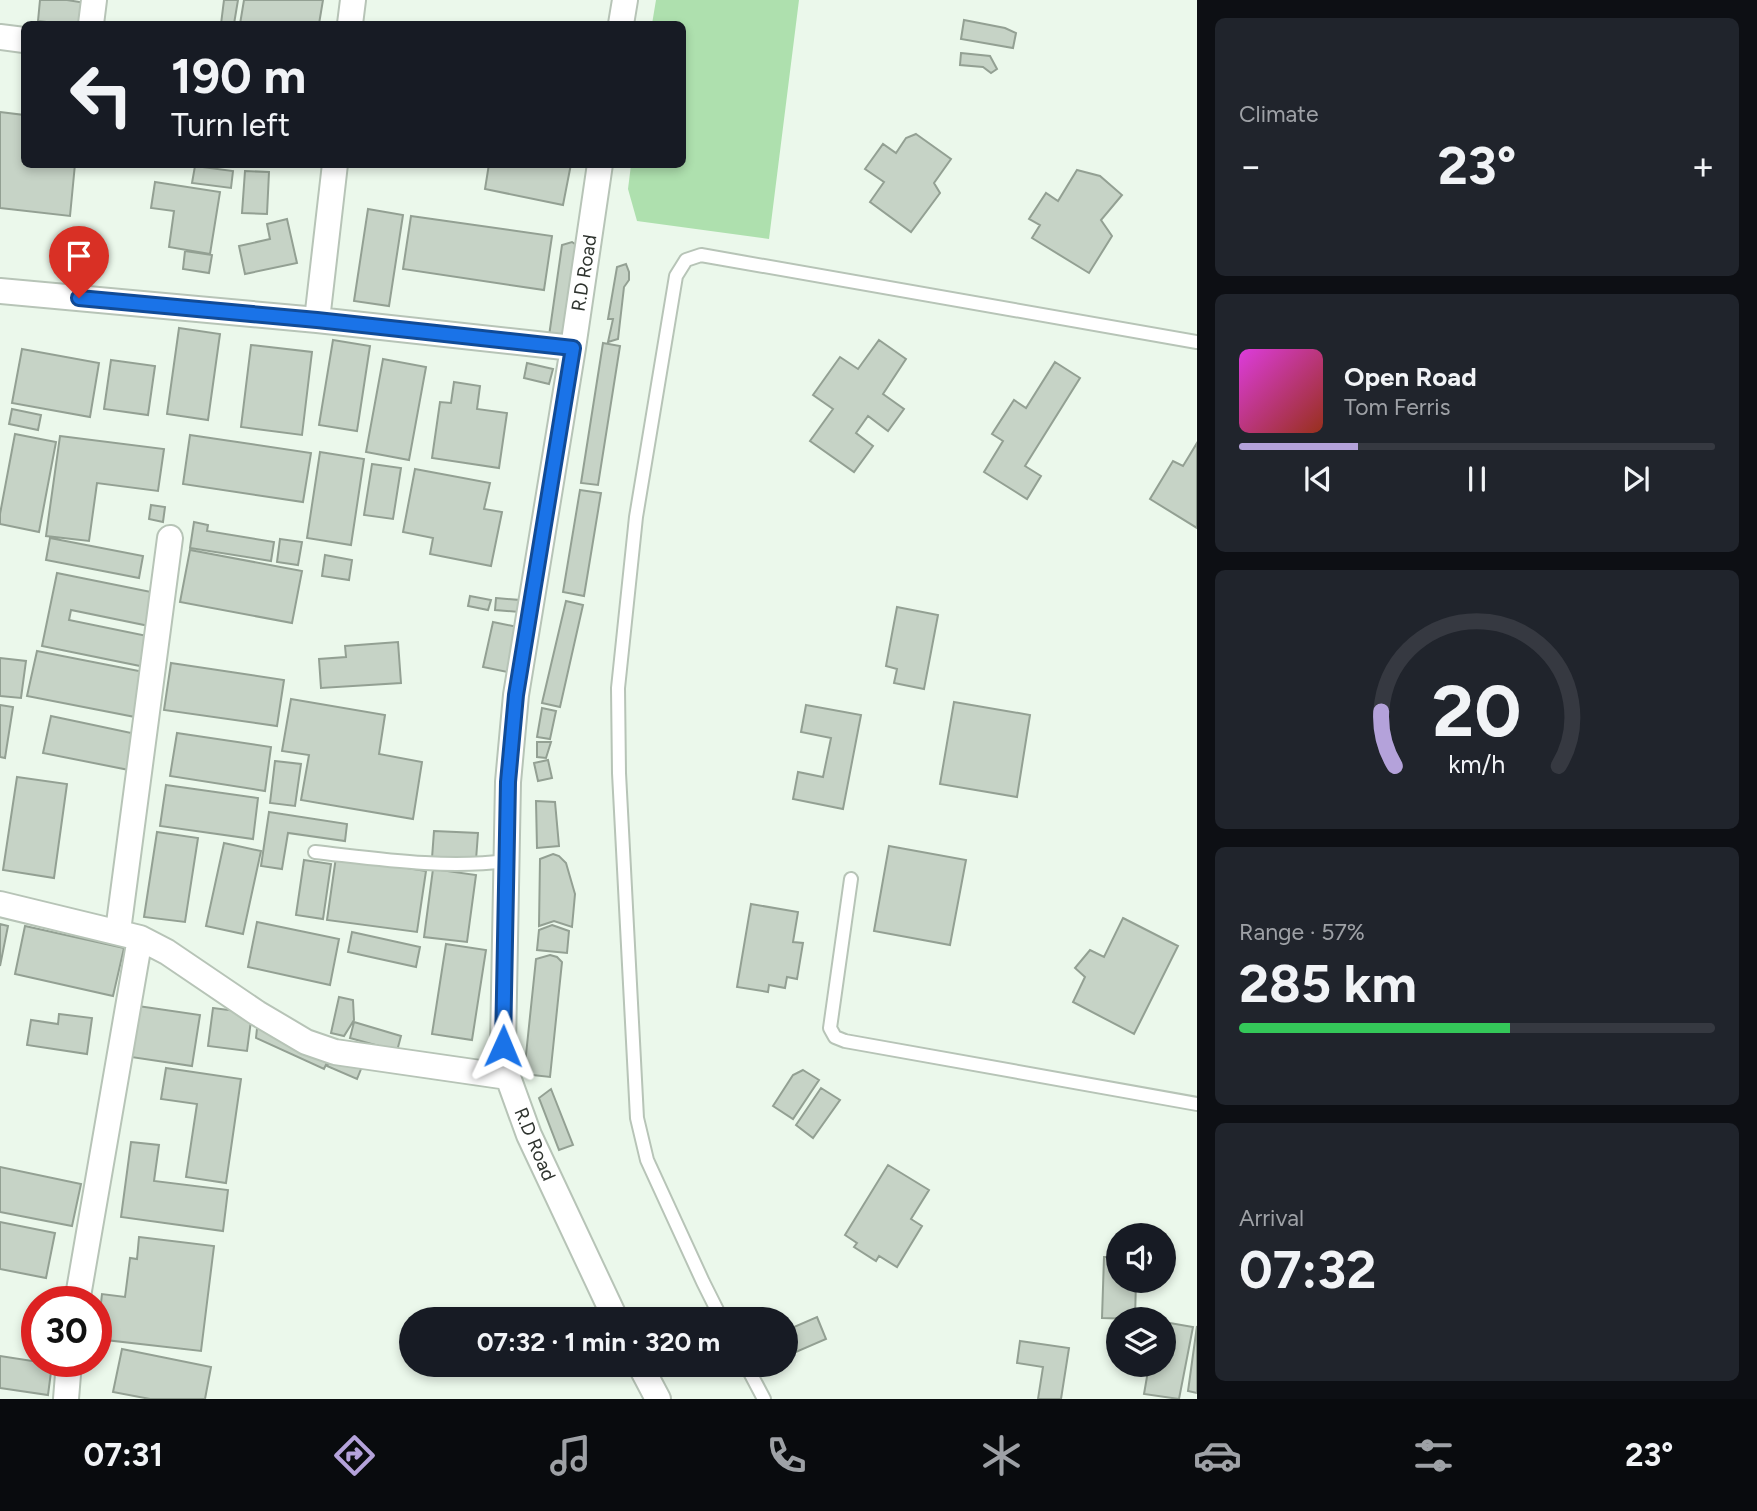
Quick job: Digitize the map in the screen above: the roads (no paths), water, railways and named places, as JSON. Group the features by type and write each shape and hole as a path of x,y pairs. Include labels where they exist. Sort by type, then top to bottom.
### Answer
{"street":[{"path":"91,21 94,0"},
{"path":"351,21 353,0"},
{"path":"622,21 625,0"},
{"path":"0,37 21,40"},
{"path":"317,320 334,168"},
{"name":"R.D Road","path":"599,168 514,707 508,782 503,1046 508,1077 529,1135 610,1307"},
{"path":"0,291 317,320 573,348"},
{"path":"80,1286 129,934 170,538"},
{"path":"0,904 129,934 167,952 257,1013 306,1042 335,1052 508,1077"},
{"path":"66,1399 68,1377"},
{"path":"646,1377 658,1399"}],"lane":[{"path":"716,1307 647,1160 637,1118 619,773 618,688 636,517 676,276 686,260 701,255 1197,342"},
{"path":"315,852 439,864 507,861"},
{"path":"851,879 830,1028 835,1037 845,1041 1197,1104"},
{"path":"752,1377 764,1399"}]}
